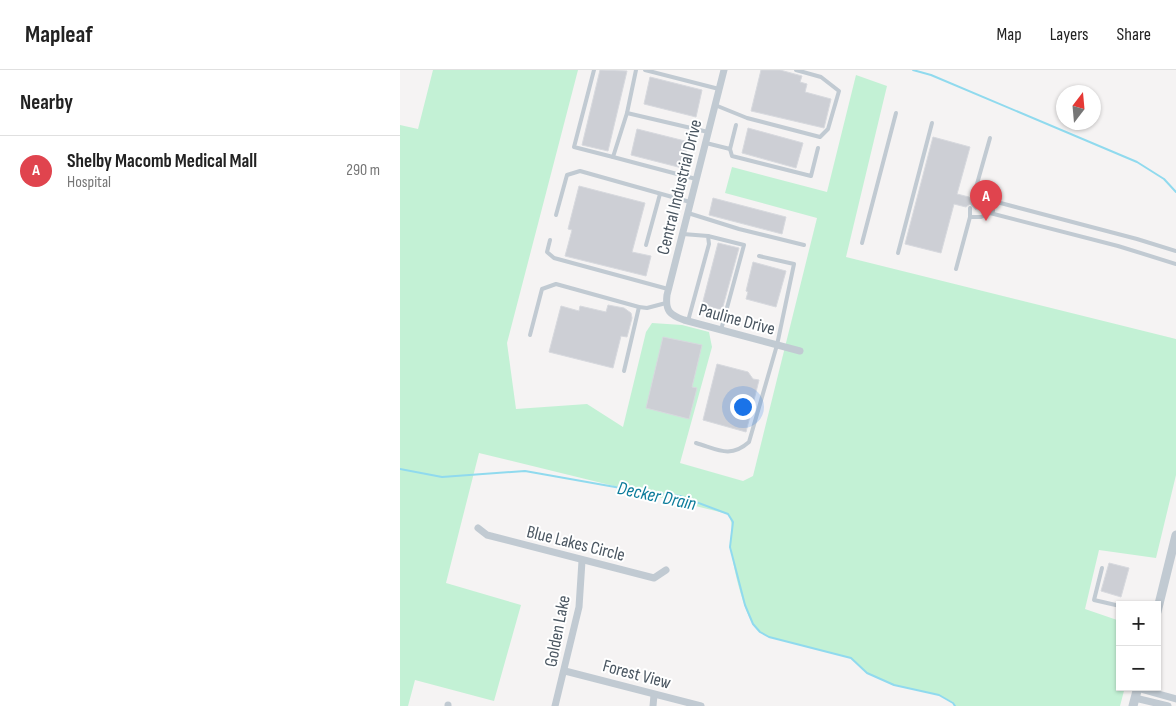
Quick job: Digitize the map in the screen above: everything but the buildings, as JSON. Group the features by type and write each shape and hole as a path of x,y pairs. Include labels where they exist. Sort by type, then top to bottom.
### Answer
{"street":[{"name":"Central Industrial Drive","path":"667,307 668,289 724,70"},
{"name":"Pauline Drive","path":"667,307 688,322 800,351"},
{"name":"Blue Lakes Circle","path":"478,528 487,535 654,578 666,570"},
{"path":"1160,601 1176,535"},
{"name":"Golden Lake","path":"555,706 579,607 582,561"},
{"name":"Forest View","path":"565,671 701,706"},
{"path":"653,706 654,695"},
{"path":"1136,695 1176,698"},
{"path":"1136,695 1168,706"}],"lane":[{"path":"594,70 574,147 696,179"},
{"path":"613,157 627,113 636,70"},
{"path":"645,70 719,89"},
{"path":"715,105 747,118 820,137 828,130 839,91 821,77 796,70"},
{"path":"627,113 708,132"},
{"path":"862,243 896,113"},
{"path":"898,253 932,123"},
{"path":"736,125 730,149 732,156 810,176 818,148"},
{"path":"973,198 990,138"},
{"path":"706,143 730,149"},
{"path":"556,215 567,175 580,172 690,202"},
{"path":"976,191 987,195 993,201 1120,234 1176,251"},
{"path":"646,245 660,194"},
{"path":"970,217 981,217 990,213 993,210 993,201"},
{"path":"956,269 970,217 970,208"},
{"path":"688,213 739,229 804,245"},
{"path":"990,213 1156,256 1176,264"},
{"path":"1042,227 1045,215"},
{"path":"1080,236 1083,225"},
{"path":"682,234 708,236 744,245 722,330"},
{"path":"1118,246 1120,234"},
{"path":"688,322 709,244 708,236"},
{"path":"550,240 547,252 554,258 668,289"},
{"path":"1156,256 1158,245"},
{"path":"696,443 726,452 740,451 749,442 777,345 794,264 759,256"},
{"path":"530,335 542,289 556,284 639,307 667,307"},
{"path":"624,371 639,307"},
{"path":"1102,568 1094,600 1116,605"}],"green space":[{"path":"433,70 578,70 507,343 516,409 587,404 623,427 646,332 652,323 682,325 709,332 712,347 680,463 743,481 753,476 817,218 725,193 732,167 827,192 856,75 887,86 846,257 1176,339 1176,475 1156,558 1099,550 1085,609 1116,620 1116,691 1124,691 1120,706 955,706 953,702 939,695 894,685 867,673 851,658 769,637 757,629 746,610 732,555 731,522 728,514 479,453 446,583 521,605 494,701 415,680 408,706 400,706 400,125 418,129"}],"waterway":[{"path":"913,70 931,75 1137,162 1164,179 1176,192"},
{"name":"Decker Drain","path":"400,469 442,477 525,471 632,490 680,496 728,514 733,522 730,547 745,605 753,624 760,632 769,637 851,658 867,673 894,685 939,695 955,706"}],"place":[{"name":"Shelby Macomb Medical Mall","path":"986,221"}]}
